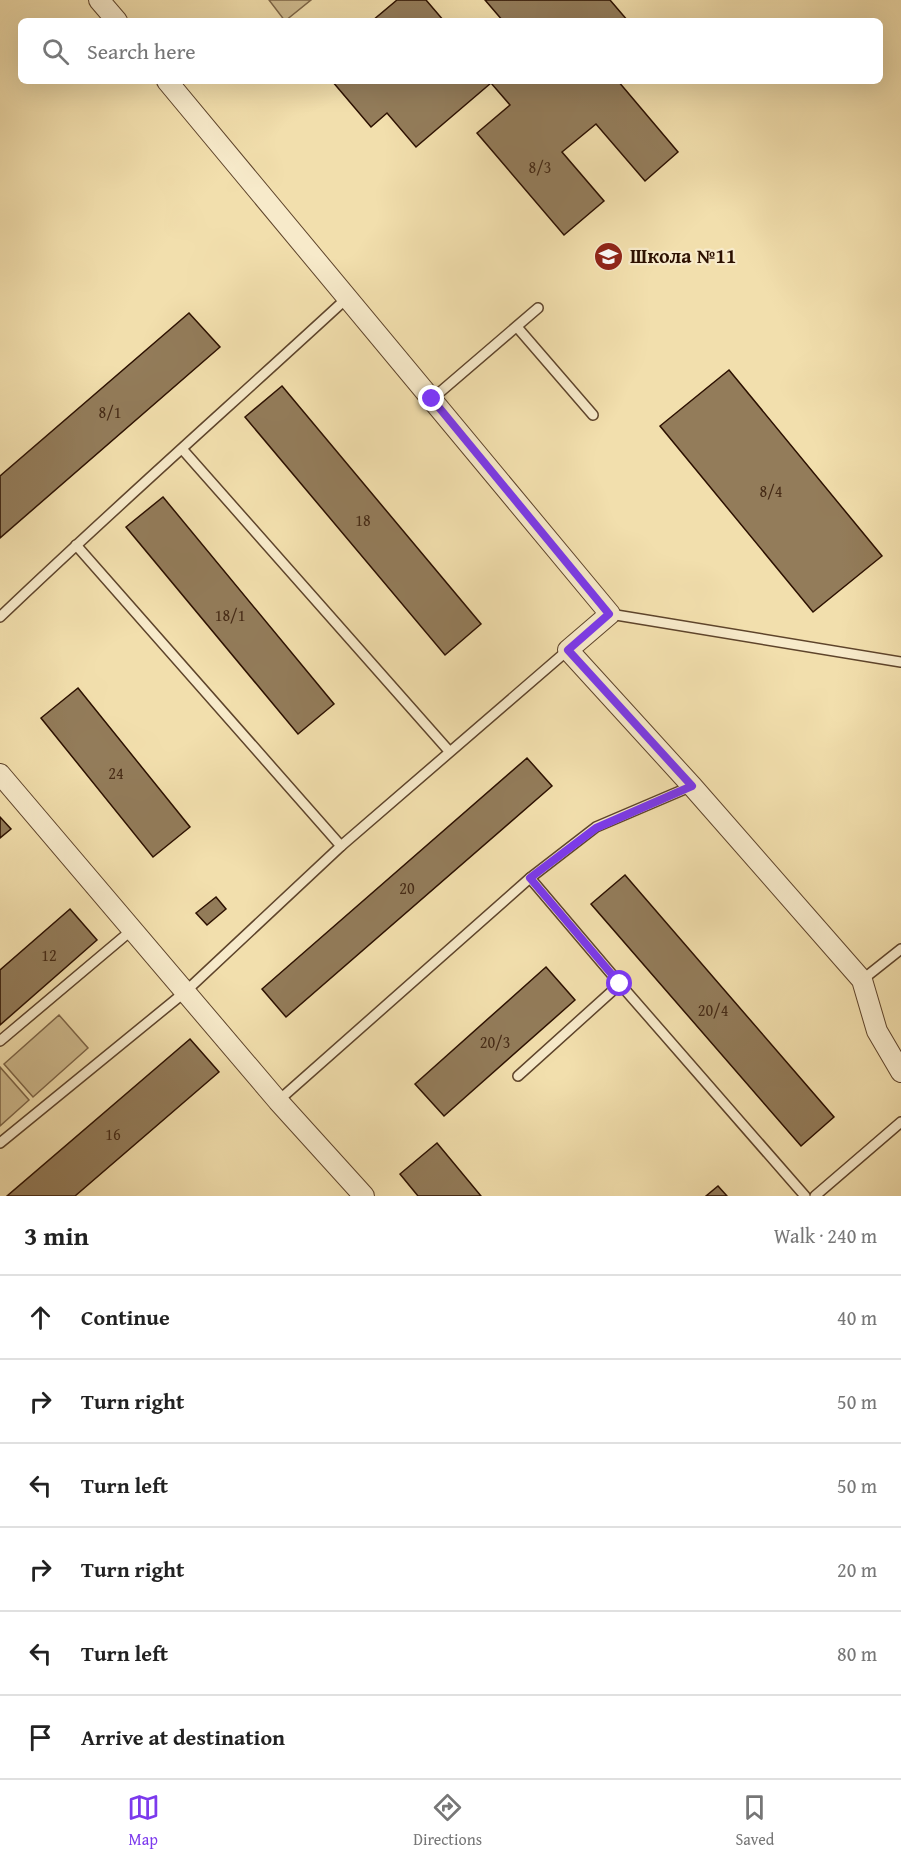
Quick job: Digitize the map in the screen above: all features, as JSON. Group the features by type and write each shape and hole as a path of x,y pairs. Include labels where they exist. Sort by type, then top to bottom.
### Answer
{"street":[{"path":"99,0 114,18"},
{"path":"170,84 609,614 568,650 692,786 862,980 877,1030 901,1072"},
{"path":"0,774 278,1101 364,1196"}],"lane":[{"path":"0,616 348,297"},
{"path":"432,399 538,309"},
{"path":"517,327 594,415"},
{"path":"183,450 449,751"},
{"path":"76,545 341,846"},
{"path":"609,614 901,662"},
{"path":"0,1143 185,992 341,846 568,650"},
{"path":"278,1101 530,878 596,828 692,786"},
{"path":"530,878 805,1196"},
{"path":"0,1041 133,929"},
{"path":"862,980 901,949"},
{"path":"518,1076 620,984"},
{"path":"815,1196 901,1122"}],"shaded area":[{"path":"269,0 311,0 289,18 283,18"},
{"path":"59,1015 88,1048 33,1097 4,1064"},
{"path":"0,1067 29,1100 0,1126"}],"building":[{"path":"397,0 426,0 441,18 376,18"},
{"path":"485,0 610,0 625,18 500,18"},
{"path":"335,84 490,84 416,147 387,113 371,127"},
{"path":"492,84 621,84 678,152 645,181 596,124 562,152 604,201 564,235 477,133 510,105"},
{"path":"189,313 220,347 0,538 0,476"},
{"path":"729,370 882,556 813,612 660,426"},
{"path":"282,386 481,624 445,655 245,417"},
{"path":"163,497 334,704 298,734 126,527"},
{"path":"78,688 190,827 153,857 41,718"},
{"path":"527,758 552,786 286,1017 262,989"},
{"path":"0,817 11,829 0,838"},
{"path":"625,875 834,1117 801,1146 591,904"},
{"path":"216,897 226,909 207,925 196,913"},
{"path":"70,909 97,940 0,1025 0,970"},
{"path":"546,967 575,1000 444,1116 415,1084"},
{"path":"190,1039 219,1072 75,1196 7,1196"},
{"path":"437,1143 481,1196 418,1196 400,1174"},
{"path":"718,1186 727,1196 706,1196"}],"place":[{"name":"Школа №11","path":"609,256"}],"route":[{"path":"432,399 609,614 568,650 692,786 596,828 530,878 620,984"}]}
